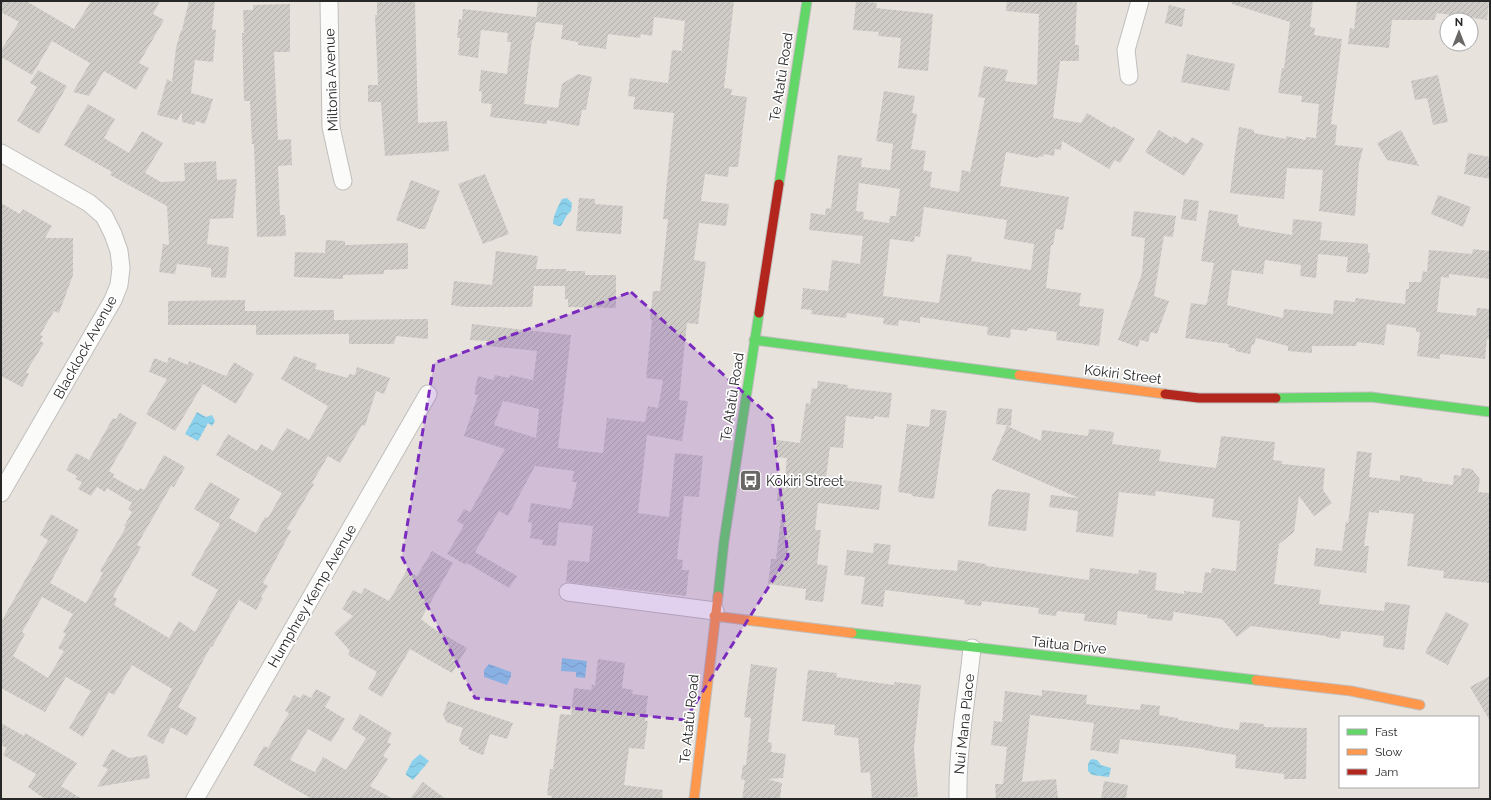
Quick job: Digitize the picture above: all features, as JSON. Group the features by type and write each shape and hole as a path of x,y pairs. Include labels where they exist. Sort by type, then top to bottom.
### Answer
{"street":[{"name":"Miltonia Avenue","path":"329,1 331,127 343,181"},
{"name":"Te Atatū Road","path":"694,799 724,541 807,1"},
{"path":"1129,76 1126,50 1140,1"},
{"name":"Blacklock Avenue","path":"1,153 90,203 104,216 113,234 121,268 119,285 113,300 1,493"},
{"name":"Kōkiri Street","path":"754,340 1199,398 1371,397 1490,412"},
{"name":"Humphrey Kemp Avenue","path":"195,799 428,394"},
{"path":"568,592 715,614"},
{"name":"Taitua Drive","path":"715,614 972,648 1351,691 1420,705"},
{"name":"Nui Mana Place","path":"958,799 959,747 972,648"}],"highlighted area":[{"path":"631,292 772,418 788,556 685,720 475,698 402,557 434,363"}],"water":[{"path":"567,198 572,203 571,211 561,226 553,224 560,202 562,199"},
{"path":"197,412 206,417 212,415 215,421 212,426 208,423 198,441 185,434"},
{"path":"562,658 587,661 585,678 576,677 576,672 561,671"},
{"path":"489,664 511,672 507,685 484,677 484,670"},
{"path":"420,754 429,761 413,780 406,775 406,773 412,761"},
{"path":"1090,760 1097,760 1101,765 1111,768 1109,777 1092,775 1088,771"}],"building":[{"path":"1,1 26,1 74,29 91,1 160,1 153,14 164,20 139,63 149,68 136,90 104,71 89,96 73,92 90,63 52,41 32,75 1,57 1,50 19,22 1,12"},
{"path":"189,1 215,1 212,29 216,30 213,62 195,60 191,93 213,99 205,124 196,121 194,125 182,122 182,112 177,120 157,115 167,79 172,82 176,48 181,30 182,31"},
{"path":"377,1 415,1 418,123 447,121 449,151 385,156 381,102 368,102 368,85 378,85 375,15 377,15"},
{"path":"538,1 734,1 724,88 732,89 731,95 747,97 738,167 729,167 728,177 705,174 701,201 729,204 726,226 699,223 694,260 706,262 698,324 687,323 679,400 688,401 682,441 647,435 638,513 669,517 675,453 703,456 699,497 684,496 677,559 683,560 682,570 689,570 686,596 566,582 568,560 589,562 593,526 559,522 556,546 542,545 543,540 530,538 532,523 528,522 531,503 571,509 577,482 572,482 574,471 535,466 508,516 499,511 475,552 517,576 509,588 467,563 466,565 447,554 464,525 457,521 464,509 470,512 505,449 464,436 478,395 474,394 478,376 493,380 495,375 509,378 510,375 533,380 537,351 487,346 488,341 470,340 472,324 571,335 558,448 603,453 607,418 645,422 648,406 658,408 663,380 646,378 652,320 650,319 653,291 660,291 668,219 663,219 674,113 633,109 635,97 628,96 630,78 668,83 672,50 682,51 685,21 654,17 652,36 641,34 640,38 608,34 606,49 578,45 578,42 561,39 563,25 536,22 533,40 532,39 524,104 558,108 562,84 578,74 592,77 586,110 582,110 579,126 547,120 547,124 490,117 492,104 481,103 482,92 479,91 481,70 507,74 511,42 507,42 508,33 481,30 478,58 458,55 460,38 457,38 459,19 462,20 463,9 536,17","holes":["503,401 539,409 536,438 494,425"]},
{"path":"856,1 877,3 876,8 933,14 928,71 898,68 901,38 878,36 879,32 853,30"},
{"path":"1007,1 1077,1 1075,45 1079,45 1079,61 1060,61 1053,118 1081,123 1087,113 1112,128 1113,126 1135,139 1120,163 1115,160 1109,169 1062,141 1061,150 1055,149 1054,156 1044,154 1043,157 1039,156 1038,158 1006,152 1000,186 1069,197 1063,230 1056,229 1053,245 1051,245 1046,288 1081,293 1079,306 1104,309 1099,346 1056,340 1057,332 1028,328 1027,331 1011,329 1010,338 987,335 988,327 920,317 920,323 899,320 898,326 883,324 884,318 847,313 846,318 811,314 812,310 801,309 803,288 828,291 832,260 860,264 863,236 809,230 811,213 825,215 826,208 831,209 838,155 862,158 861,167 890,170 893,144 876,141 884,91 915,96 912,113 917,114 911,149 926,151 923,170 932,172 930,187 959,192 962,170 970,172 985,98 978,97 984,66 1008,70 1005,81 1037,85 1039,14 1006,11","holes":["859,183 900,189 896,216 890,216 889,223 863,219 864,212 856,211","924,207 1007,220 1004,239 1034,244 1031,270 971,261 972,257 947,254 939,303 883,296 890,239 914,242 915,236 920,237"]},
{"path":"1233,1 1313,1 1310,27 1315,28 1314,35 1342,39 1331,124 1337,125 1335,145 1363,148 1359,164 1355,216 1319,211 1323,170 1287,168 1284,199 1230,193 1239,127 1254,130 1254,133 1286,139 1286,136 1306,140 1306,137 1316,138 1319,104 1301,102 1302,96 1278,93 1282,68 1284,68 1290,22 1232,4"},
{"path":"1357,1 1489,1 1487,20 1479,19 1479,12 1439,12 1434,20 1392,20 1389,48 1348,44 1350,28 1354,29"},
{"path":"290,4 290,52 274,52 278,140 291,139 292,165 278,166 280,215 285,215 286,236 257,237 254,144 252,144 250,101 244,101 242,33 244,33 243,10 253,10 253,5"},
{"path":"1169,5 1185,9 1182,27 1165,23"},
{"path":"1187,54 1235,64 1229,91 1181,82"},
{"path":"38,70 67,86 39,134 17,121 37,87 30,83"},
{"path":"1438,75 1448,122 1433,125 1427,98 1415,100 1411,81"},
{"path":"88,104 115,119 104,138 129,153 142,131 163,143 145,173 161,182 185,181 184,163 216,161 217,180 237,179 233,218 210,219 207,244 229,247 226,278 211,277 211,268 177,264 175,274 159,272 163,244 169,245 167,206 110,175 112,172 64,145"},
{"path":"1159,130 1172,138 1174,136 1187,144 1192,137 1204,144 1184,176 1145,152"},
{"path":"1401,130 1419,166 1387,160 1377,143"},
{"path":"1468,153 1490,157 1490,179 1464,174"},
{"path":"485,174 509,234 483,244 458,184"},
{"path":"411,180 440,191 425,229 419,229 396,220"},
{"path":"1438,195 1471,207 1463,227 1431,214"},
{"path":"579,198 595,199 595,204 623,206 621,234 576,231"},
{"path":"1184,199 1199,201 1196,221 1181,219"},
{"path":"1,203 20,214 23,209 52,226 45,238 73,238 73,275 59,313 54,311 40,335 43,336 40,341 44,343 26,372 29,374 22,387 1,376"},
{"path":"1209,210 1238,215 1237,223 1239,223 1239,226 1292,235 1293,219 1322,222 1320,240 1368,244 1368,253 1370,253 1368,273 1366,272 1366,274 1346,272 1348,257 1318,254 1316,278 1300,276 1301,265 1265,260 1263,274 1232,270 1227,305 1283,318 1284,309 1333,314 1334,300 1355,302 1356,298 1405,304 1406,289 1409,289 1409,282 1421,282 1423,271 1427,272 1429,250 1472,254 1473,249 1490,251 1490,279 1449,274 1449,278 1441,277 1437,312 1476,316 1477,308 1490,309 1490,339 1487,339 1485,359 1440,354 1440,359 1417,356 1420,332 1416,332 1416,328 1387,324 1384,345 1357,342 1356,346 1312,346 1312,353 1288,351 1288,346 1256,338 1254,345 1252,344 1250,354 1235,351 1236,349 1228,347 1229,344 1185,338 1191,303 1206,305 1207,303 1214,263 1201,261"},
{"path":"1134,211 1176,216 1173,237 1164,236 1154,296 1169,301 1157,334 1151,332 1148,342 1140,340 1138,347 1118,340 1142,273 1145,238 1131,236"},
{"path":"326,240 345,241 345,245 408,243 408,269 384,270 384,274 343,275 343,279 294,277 295,252 325,253"},
{"path":"496,251 538,256 536,269 566,269 566,271 585,271 585,275 616,275 616,308 568,307 568,299 565,299 565,286 534,286 532,307 465,307 451,305 454,281 492,285"},
{"path":"245,300 245,311 334,310 334,320 428,319 428,339 396,336 394,344 349,344 349,334 256,335 256,325 168,325 168,301"},
{"path":"294,356 317,364 315,369 348,378 349,374 355,375 357,367 390,378 384,394 376,391 365,426 362,425 340,463 328,456 312,483 314,484 287,529 291,531 263,583 268,586 261,597 263,598 256,610 239,600 212,647 211,646 178,707 197,718 187,736 171,727 163,744 147,736 172,689 132,665 114,695 109,692 83,737 69,728 91,691 66,677 45,712 1,688 1,622 48,540 40,535 51,514 79,530 50,583 86,603 103,573 100,571 126,527 124,526 132,512 128,509 132,503 107,488 105,492 97,487 91,496 78,489 82,482 75,479 77,476 66,470 76,453 89,460 113,418 116,419 120,413 137,423 109,471 114,474 113,477 138,491 140,488 144,490 164,455 185,467 174,487 171,486 137,545 141,547 113,596 117,599 114,605 169,638 179,621 195,632 218,590 191,575 220,524 194,509 210,482 240,499 229,518 256,533 265,517 268,518 282,493 216,455 228,434 257,451 261,444 273,451 287,428 309,440 328,406 281,379","holes":["42,597 73,614 63,632 66,634 58,648 64,651 48,678 13,656 25,634 22,632"]},
{"path":"169,357 188,365 189,361 226,376 234,362 254,374 236,404 203,384 175,431 146,414 167,379 149,372 154,358 167,363"},
{"path":"818,381 848,385 847,388 892,393 889,418 874,416 874,419 846,416 843,448 830,447 826,478 882,485 879,510 818,503 815,530 821,530 817,564 828,566 823,602 805,600 806,589 768,584 771,559 776,559 783,501 777,501 778,487 784,487 787,458 775,457 777,440 800,443 806,403 810,404 812,388 817,389"},
{"path":"998,408 1012,409 1011,426 996,424"},
{"path":"931,409 947,411 934,499 912,496 912,494 898,492 907,424 929,427"},
{"path":"1007,426 1041,441 1042,430 1088,436 1089,429 1114,432 1112,444 1161,450 1159,461 1216,468 1221,436 1275,442 1273,460 1282,461 1282,464 1325,468 1323,490 1332,503 1314,516 1299,496 1294,532 1278,545 1274,584 1321,590 1319,604 1384,611 1385,602 1410,605 1404,650 1383,647 1384,636 1341,631 1340,639 1251,626 1237,637 1222,619 1174,612 1172,621 1147,618 1148,615 1118,611 1116,625 1084,621 1085,614 1057,611 1056,616 1038,614 1039,608 982,601 981,606 964,604 965,600 885,590 883,607 861,604 865,577 844,575 847,550 873,553 874,543 891,545 888,564 957,571 958,560 986,564 986,566 1089,580 1090,568 1138,574 1139,570 1157,573 1155,590 1184,594 1184,591 1202,593 1205,572 1211,573 1212,568 1236,571 1240,521 1212,517 1214,499 1156,491 1155,496 1119,492 1113,537 1076,532 1078,511 1049,507 1051,495 1079,498 992,460"},
{"path":"1357,451 1372,453 1369,477 1400,481 1400,475 1422,478 1422,481 1453,485 1454,475 1461,476 1462,468 1472,469 1480,479 1478,492 1490,493 1490,583 1443,578 1444,571 1407,566 1414,514 1379,510 1379,513 1369,512 1364,546 1369,546 1366,573 1314,566 1316,548 1342,551 1346,521 1348,524"},
{"path":"997,489 1030,493 1026,531 988,526 992,495"},
{"path":"432,551 453,563 421,619 431,627 467,648 452,673 410,649 382,697 368,689 377,672 348,655 350,651 334,633 353,616 342,609 353,590 361,594 365,588 389,601 407,570 417,576"},
{"path":"1446,612 1469,624 1448,665 1425,653"},
{"path":"598,659 625,663 622,688 633,690 632,694 648,696 645,721 648,721 644,749 629,748 624,785 663,790 662,799 551,799 552,796 547,795 550,769 553,769 560,714 571,715 574,688 591,690 592,685 595,685"},
{"path":"751,664 777,668 768,742 772,743 771,752 786,754 783,778 767,779 782,783 780,799 742,799 745,780 741,779 743,765 746,765 751,718 744,717"},
{"path":"808,670 837,673 836,677 894,685 895,682 921,685 914,748 918,797 872,799 870,772 861,773 858,738 834,735 835,725 802,721"},
{"path":"1490,676 1490,721 1470,687"},
{"path":"316,689 331,697 325,707 345,719 331,742 308,729 290,760 315,772 323,757 346,770 366,738 352,729 360,714 392,733 387,742 391,744 383,756 388,759 370,786 393,799 312,799 253,765 264,746 268,748 289,713 285,711 294,695 300,698 303,694 311,698"},
{"path":"1042,690 1087,695 1086,704 1140,710 1141,704 1160,706 1159,715 1178,718 1178,720 1239,730 1240,722 1264,724 1264,727 1307,728 1306,779 1284,779 1284,774 1235,768 1236,755 1204,749 1120,739 1118,754 1090,750 1094,723 1030,715 1022,782 1056,779 1058,799 996,799 995,784 1003,784 1007,747 991,745 994,721 1002,722 1005,691 1042,696"},
{"path":"448,701 513,723 507,739 490,734 483,755 468,749 469,747 461,744 459,739 463,728 446,722 443,715"},
{"path":"1,723 24,736 25,733 77,763 61,786 82,799 45,799 28,787 36,774 3,755 7,748 1,745"},
{"path":"112,749 129,758 147,755 150,778 97,787 108,769 102,766"},
{"path":"1104,781 1128,785 1126,799 1101,799"},
{"path":"423,782 446,799 410,799"}],"traffic: fast":[{"path":"779,184 807,1"},
{"path":"718,596 724,541 759,313"},
{"path":"754,340 1019,375"},
{"path":"1276,398 1371,397 1490,412"},
{"path":"852,633 1256,680"}],"traffic: slow":[{"path":"1019,375 1165,394"},
{"path":"694,799 718,596"},
{"path":"714,616 852,633"},
{"path":"1256,680 1351,691 1420,705"}],"traffic: jam":[{"path":"759,313 779,184"},
{"path":"1165,394 1199,398 1276,398"}],"place":[{"name":"Kōkiri Street","path":"751,481"}]}
